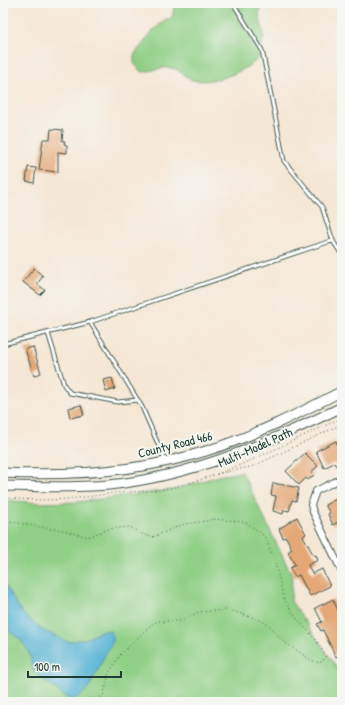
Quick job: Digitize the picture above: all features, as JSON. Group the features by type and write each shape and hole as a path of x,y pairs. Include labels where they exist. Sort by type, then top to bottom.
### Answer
{"main road":[{"name":"County Road 466","path":"3,473 53,474 109,472 166,462 206,451 239,439 286,419 342,391"},
{"name":"County Road 466","path":"3,486 50,488 110,485 153,477 208,464 243,452 342,407"},
{"path":"153,477 162,472 166,467 166,462"}],"street":[{"path":"342,478 316,491 311,505 342,572"}],"lane":[{"path":"233,3 262,50 284,161 322,207 334,241 342,255"},
{"path":"3,344 90,322 334,241"},
{"path":"90,322 138,400 166,462"},
{"path":"48,333 64,385 70,393 118,402 138,400"}],"path":[{"name":"Multi-Model Path","path":"342,418 299,437 261,457 214,474 254,466 342,424"},
{"path":"3,520 58,529 88,537 108,529 130,526 144,535 153,537 184,524 206,521 214,518 245,522 261,532 266,539 274,559 284,600 294,615 310,632 326,656 323,661 319,663 311,660 284,642 269,625 248,616 226,610 199,612 180,621 158,621 152,624 120,655 110,673 104,694 95,702"}],"green space":[{"path":"174,3 261,3 259,14 264,35 258,59 236,73 219,79 201,81 192,80 177,70 171,68 141,72 134,63 134,55 152,32 166,19 170,19 173,15"},
{"path":"242,472 292,576 291,601 342,675 342,702 3,702 3,500 41,503 77,502 177,489 218,476"}],"water":[{"path":"3,582 22,613 42,630 68,642 88,638 103,630 110,631 113,638 112,644 90,684 80,697 68,699 42,679 32,666 30,655 22,642 11,633 3,629"}],"building":[{"path":"51,129 63,130 62,141 65,141 64,144 67,145 67,153 58,152 58,172 39,170 43,139 50,139"},
{"path":"28,167 36,168 34,183 26,181"},
{"path":"34,268 43,276 37,284 45,290 40,295 23,282"},
{"path":"33,347 41,373 34,376 25,349"},
{"path":"112,378 115,389 106,392 103,380"},
{"path":"81,405 84,415 70,418 68,408"},
{"path":"336,441 342,455 342,463 336,466 334,463 324,468 316,451"},
{"path":"305,453 318,466 311,472 314,475 308,480 306,478 299,485 286,471"},
{"path":"273,483 299,488 296,501 292,500 289,511 284,510 283,514 273,511 276,496 271,495"},
{"path":"342,496 342,514 339,516 341,520 333,525 328,514 330,513 325,505"},
{"path":"297,517 306,534 303,536 314,556 316,555 318,560 308,565 312,574 322,569 330,586 310,596 299,575 295,577 290,568 295,565 288,552 292,549 286,537 283,538 279,529"},
{"path":"333,599 339,613 342,612 342,621 337,624 342,634 342,654 336,657 323,630 321,631 317,624 322,622 315,608"}]}
